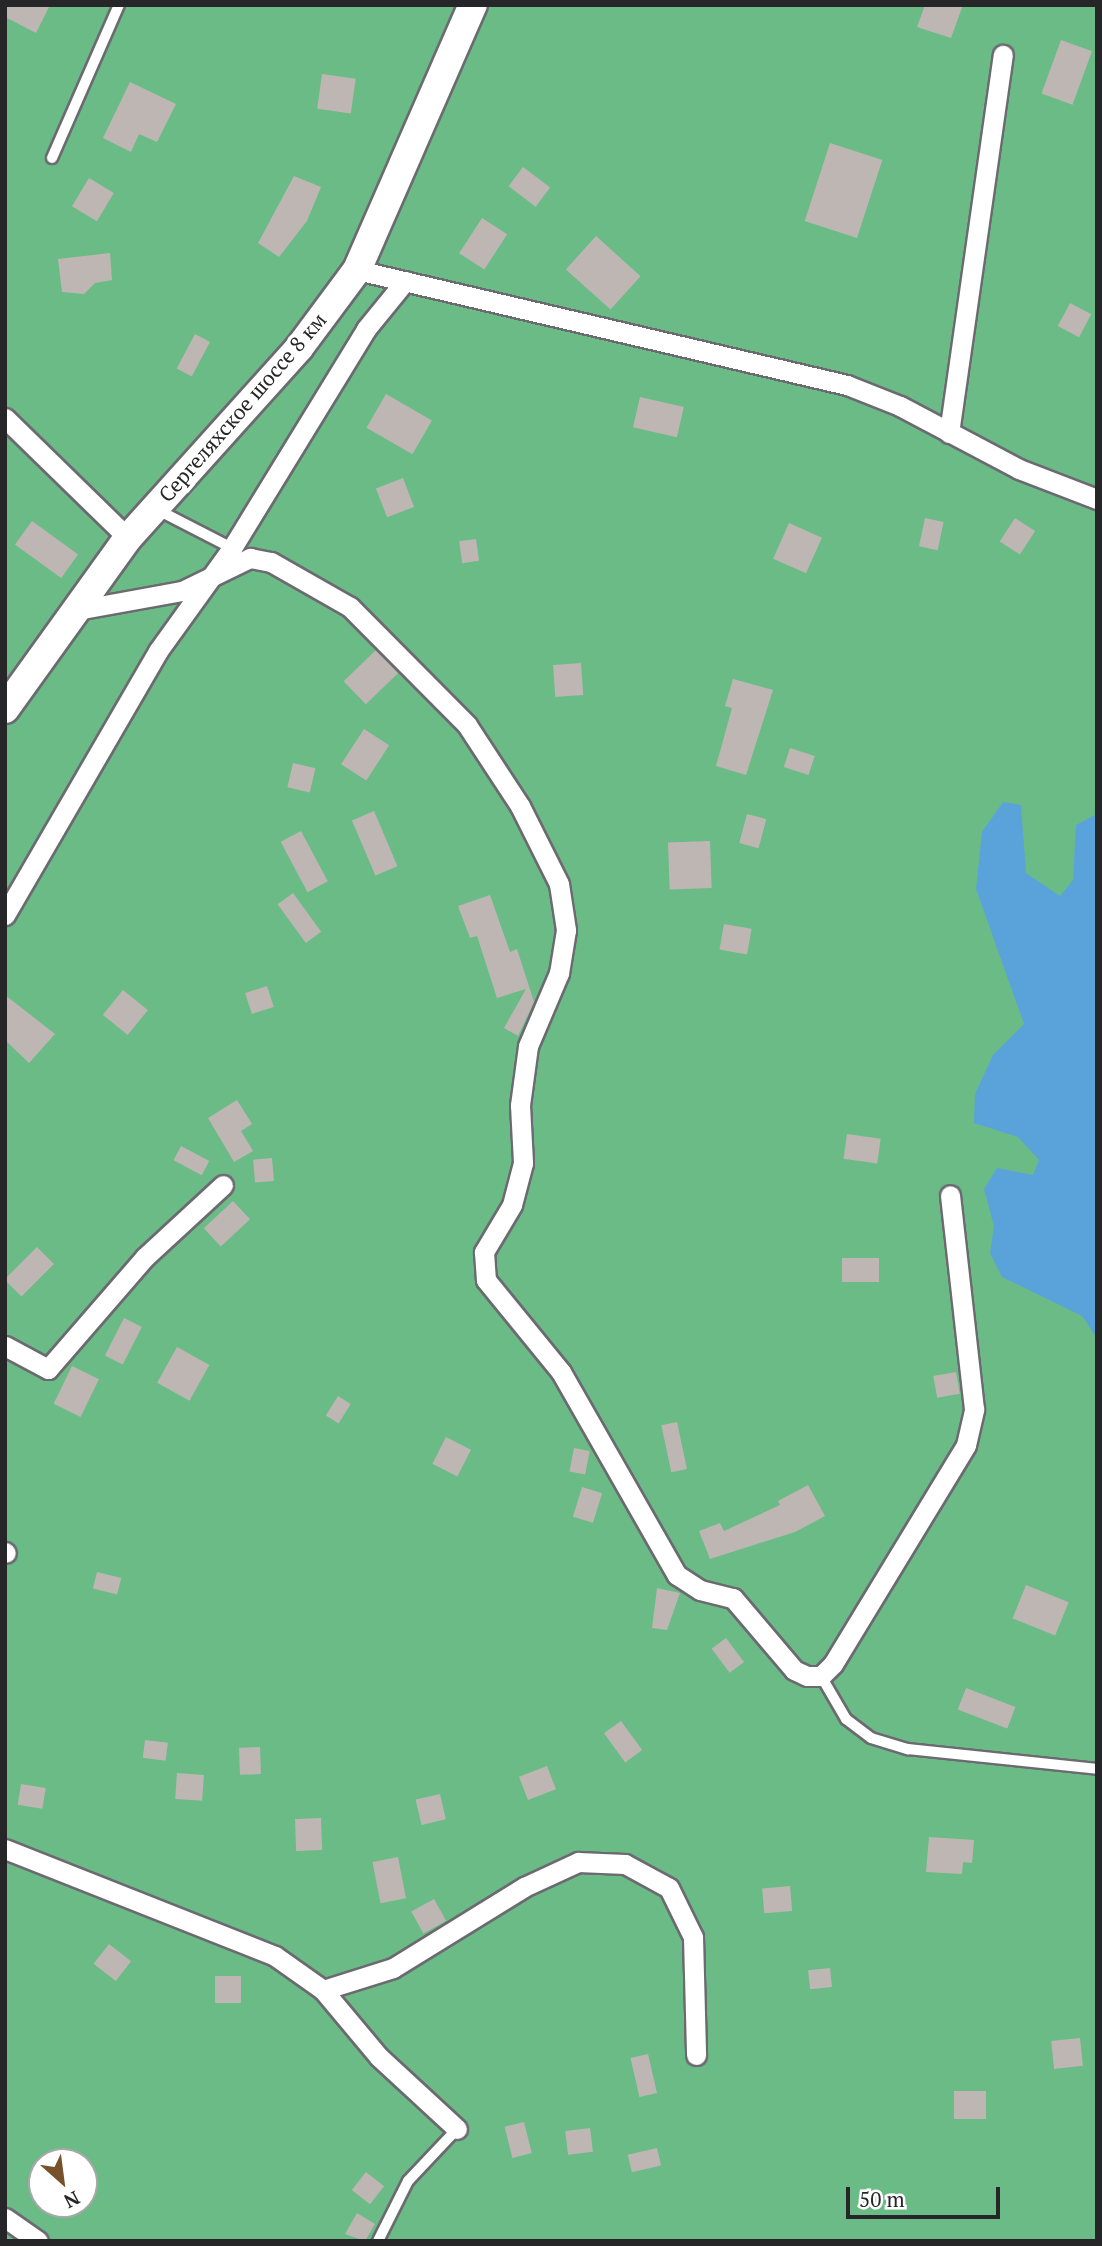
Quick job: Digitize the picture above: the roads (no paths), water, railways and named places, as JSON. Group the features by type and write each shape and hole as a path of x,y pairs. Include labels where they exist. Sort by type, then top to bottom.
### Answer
{"main road":[{"name":"Сергеляхское шоссе 8 км","path":"5,709 128,538 299,348 357,270 473,5"}],"street":[{"path":"949,433 1003,55"},
{"path":"357,270 847,385 1019,469 1097,499"},
{"path":"5,915 158,651 232,548 331,383 405,281"},
{"path":"5,418 128,538"},
{"path":"77,610 182,591 250,558 271,562 350,607 467,725 520,806 559,884 566,930 559,973 528,1046 520,1105 523,1163 512,1205 484,1252 486,1280 561,1373 677,1575 699,1590 733,1598 794,1670 821,1676 966,1445 974,1409 950,1195"},
{"path":"5,1346 48,1369 145,1257 223,1185"},
{"path":"5,1849 109,1894 229,1935 275,1956 323,1990 379,2057 457,2129"},
{"path":"323,1990 393,1968 524,1886 578,1862 625,1864 669,1888 693,1937 696,2055"},
{"path":"5,2218 38,2241"}],"lane":[{"path":"52,159 119,5"},
{"path":"154,509 232,548"},
{"path":"821,1676 846,1719 871,1738 908,1749 1097,1769"},
{"path":"378,2241 408,2181 457,2129"}],"water":[{"path":"1003,802 1021,805 1026,873 1060,896 1073,880 1076,825 1095,815 1097,821 1097,1338 1082,1316 1002,1277 990,1253 994,1226 984,1189 997,1168 1033,1175 1039,1160 1018,1137 974,1123 975,1094 993,1055 1024,1024 976,889 982,832"}]}
